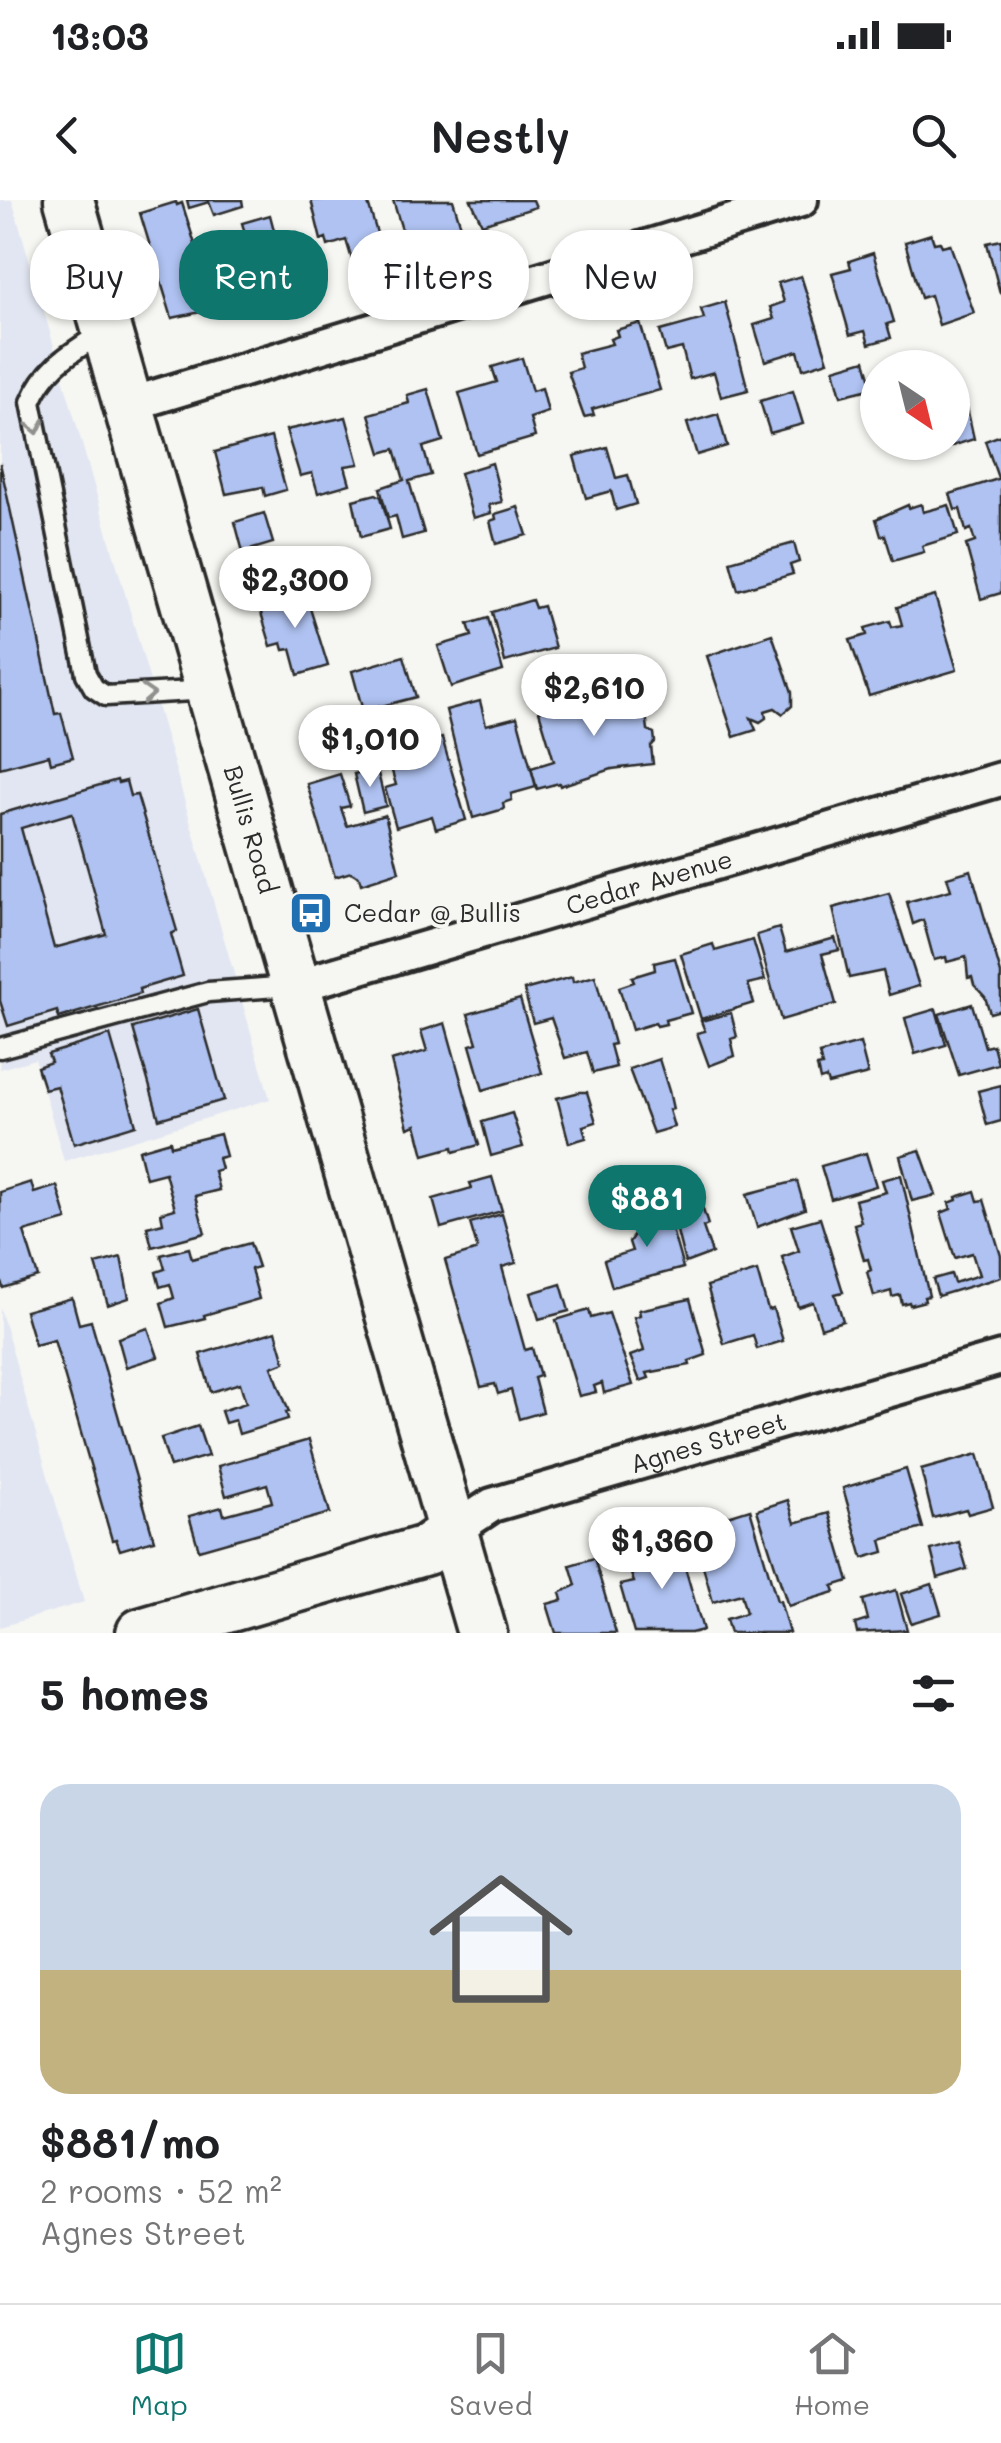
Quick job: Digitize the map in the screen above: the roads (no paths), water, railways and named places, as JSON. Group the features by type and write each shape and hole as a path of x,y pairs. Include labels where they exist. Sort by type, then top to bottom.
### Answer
{"street":[{"name":"Bullis Road","path":"69,200 482,1633"},
{"path":"128,405 801,200"},
{"name":"Cedar Avenue","path":"296,986 1001,780"},
{"name":"Agnes Street","path":"141,1633 242,1612 426,1550 492,1505 1001,1358"}],"lane":[{"path":"106,330 54,364 40,380 31,402 86,674 94,688 106,696 210,690"},
{"path":"0,1048 208,992 296,986"}],"place":[{"name":"Cedar @ Bullis","path":"311,913"}]}
